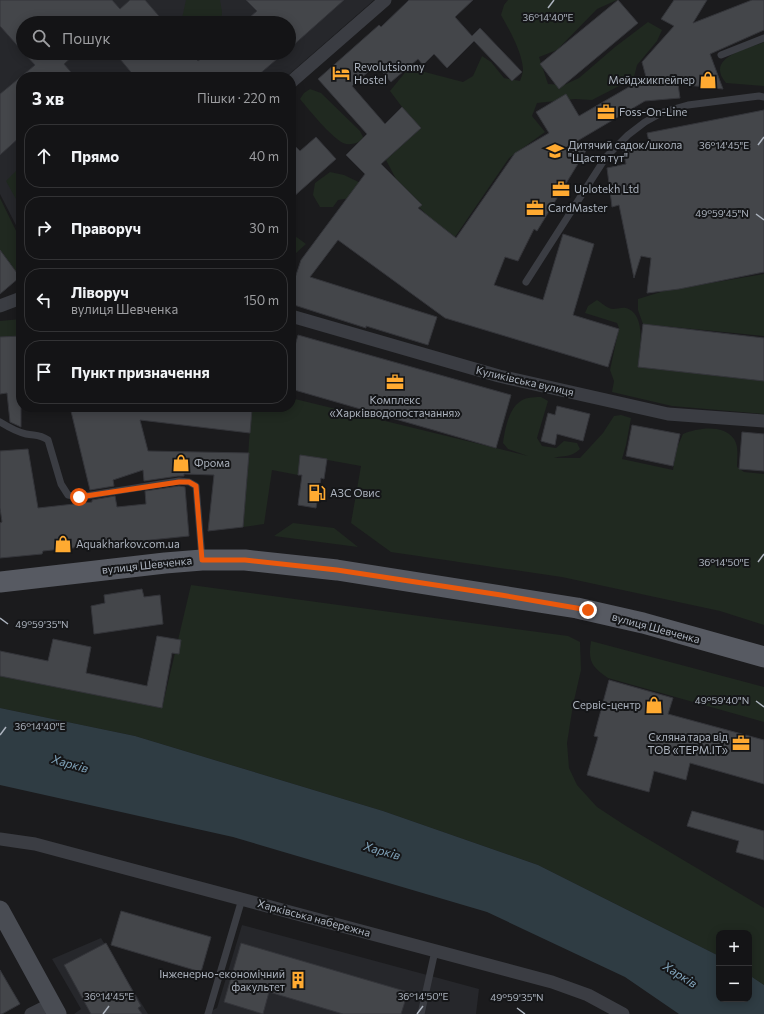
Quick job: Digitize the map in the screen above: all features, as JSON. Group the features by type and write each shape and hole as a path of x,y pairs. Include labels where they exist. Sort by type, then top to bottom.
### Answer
{"main road":[{"name":"вулиця Шевченка","path":"0,582 165,563 202,560 245,560 337,570 577,608 643,623 764,657"}],"street":[{"path":"296,78 385,0"},
{"path":"0,306 16,300"},
{"name":"Куликівська вулиця","path":"296,317 499,376 668,414 764,421"},
{"name":"Харківська набережна","path":"0,839 35,844 552,982 588,995 623,1014"},
{"path":"0,910 54,1009 31,1014"}],"lane":[{"path":"721,55 764,38"},
{"path":"526,282 606,157 628,135 645,122 663,112 688,105 759,96 764,97"},
{"path":"0,422 20,432 41,435 48,440 61,484 68,494 79,497 179,482 189,482 196,486 202,560"},
{"path":"208,1014 242,899"},
{"path":"420,1014 435,951"}],"shaded area":[{"path":"0,0 374,0 292,72 16,72 16,225 0,194"},
{"path":"186,0 220,0 222,16 183,16"},
{"path":"508,0 617,0 597,9 557,50 539,57 548,84 564,85 579,78 615,47 648,22 662,30 657,41 637,65 634,77 621,85 592,100 575,99 537,103 532,116 545,132 509,158 455,237 419,207 421,205 396,179 386,160 421,128 390,91 412,64 421,71 463,82 473,76 482,56 491,62 504,78 520,81 523,69 520,55 515,41 501,15 504,5"},
{"path":"764,42 764,86 726,83 721,74 720,67 724,60 739,51"},
{"path":"310,89 321,93 360,131 364,139 354,144 346,144 332,135 300,99 304,93"},
{"path":"16,171 16,199 6,181"},
{"path":"330,172 344,175 369,187 357,197 338,200 333,207 320,207 313,195 315,183"},
{"path":"0,198 16,231 16,272 0,250"},
{"path":"296,237 306,244 296,253"},
{"path":"764,274 764,336 643,324 638,310 638,299 664,291"},
{"path":"597,300 611,309 626,308 633,312 637,318 640,325 641,334 638,367 764,381 764,414 672,406 612,392 614,381 610,370 619,328 617,323 585,313 588,306"},
{"path":"16,319 16,336 0,337 0,321"},
{"path":"533,397 541,397 548,401 537,438 542,446 556,448 564,441 577,443 580,449 570,455 554,458 580,458 603,433 614,416 621,415 631,418 622,459 673,470 676,450 683,434 696,430 717,429 729,434 736,442 737,467 744,472 764,474 764,625 720,611 562,577 391,552 351,523 361,466 300,455 298,475 272,470 264,524 243,527 250,428 244,426 245,412 296,412 296,399 528,456 508,449 503,443 507,423 513,410 522,400"},
{"path":"293,523 334,528 358,547 274,536"},
{"path":"191,585 568,636 580,642 581,670 573,705 567,743 569,768 577,785 597,807 626,826 764,908 764,985 752,977 752,930 716,930 716,954 538,865 383,811 135,736 0,708 0,676 162,708"},
{"path":"591,641 764,687 764,722 608,678 594,666 592,662 590,654"},
{"path":"242,925 479,989 476,1014 204,1014 217,1008"},
{"path":"101,938 148,1014 74,1014 81,1009 52,959"}],"water":[{"name":"Харків","path":"0,708 135,736 383,811 538,865 716,954 716,1002 752,1002 752,977 764,985 764,1014 679,1014 625,977 487,912 233,837 0,785"}],"building":[{"path":"0,0 112,0 120,9 130,0 145,0 159,16 16,16 16,44 0,26"},
{"path":"246,0 344,0 296,43 296,16 251,16 257,11"},
{"path":"409,0 473,0 455,17 472,36 480,28 522,72 512,81 474,41 447,68 434,54 423,65 418,59 391,82 376,65 352,86 385,124 402,107 421,128 381,164 422,205 418,208 456,238 515,153 549,133 536,112 566,94 579,116 646,77 642,62 674,26 661,19 674,0 707,0 693,23 752,0 764,0 764,30 710,54 723,89 678,84 680,98 645,101 562,150 590,144 537,231 534,229 518,261 505,257 494,285 543,300 563,234 594,244 573,315 619,329 608,367 445,318 338,240 310,277 437,317 428,345 366,326 366,328 296,306 296,275 301,260 365,174 346,155 367,134 318,79 379,25 381,27"},
{"path":"618,0 638,23 559,89 540,64"},
{"path":"30,60 68,60 64,64 71,72 27,72 35,65"},
{"path":"121,60 276,60 262,72 131,72"},
{"path":"16,81 16,141 0,155 0,94"},
{"path":"764,110 764,272 679,289 647,293 651,258 641,256 634,278 619,205 612,207 607,168 626,164 623,151 650,146 647,133"},
{"path":"316,137 336,159 296,195 296,147 300,151"},
{"path":"0,250 16,272 16,280 0,294"},
{"path":"643,324 764,338 764,381 638,367"},
{"path":"298,335 511,395 496,448 296,390 296,342"},
{"path":"16,336 16,412 21,412 21,427 10,422 7,393 0,394 0,337"},
{"path":"557,406 590,414 583,441 557,434 555,445 541,441 548,413 555,415"},
{"path":"71,412 252,412 250,433 140,420 148,451 249,453 243,527 208,531 214,475 184,474 184,476 144,481 143,470 113,480 114,486 90,490"},
{"path":"632,425 680,434 673,466 626,456"},
{"path":"742,432 764,434 764,471 739,469"},
{"path":"28,449 38,508 92,502 92,500 115,496 117,507 146,504 145,491 179,486 185,487 189,536 43,551 42,554 0,558 0,523 2,522 0,508 0,451"},
{"path":"300,455 327,459 324,479 321,478 316,508 298,505 302,475 298,475"},
{"path":"142,589 144,597 160,595 163,624 94,634 91,606 105,603 104,595"},
{"path":"157,636 181,640 179,654 172,653 162,708 0,676 0,651 48,661 53,639 91,647 86,673 147,686"},
{"path":"609,680 673,698 668,714 764,740 764,784 690,763 686,780 654,771 649,792 587,775 598,737 594,736"},
{"path":"692,811 764,831 764,860 736,852 739,841 687,826"},
{"path":"121,911 211,937 201,972 111,945"},
{"path":"106,943 141,1006 138,1008 142,1014 91,1014 64,965"},
{"name":"Інженерно-економічний факультет","path":"241,943 408,992 401,1014 343,1014 269,992 263,1014 224,1002"},
{"path":"0,970 20,1004 2,1014 0,1014"}],"place":[{"name":"Revolutsionny Hostel","path":"341,73"},
{"name":"Мейджикпейпер","path":"708,80"},
{"name":"Foss-On-Line","path":"606,112"},
{"name":"Дитячий садок/школа \"Щастя тут\"","path":"555,151"},
{"name":"Uplotekh Ltd","path":"561,189"},
{"name":"CardMaster","path":"535,208"},
{"name":"Комплекс «Харківводопостачання»","path":"395,382"},
{"name":"Фрома","path":"181,463"},
{"name":"АЗС Овис","path":"317,493"},
{"name":"Aquakharkov.com.ua","path":"63,544"},
{"name":"Сервіс-центр","path":"654,705"},
{"name":"Скляна тара від ТОВ «ТЕРМ.ІТ»","path":"741,743"},
{"name":"Інженерно-економічний факультет","path":"298,980"}],"route":[{"path":"79,497 179,482 189,482 196,486 202,560 245,560 337,570 588,610"}]}
